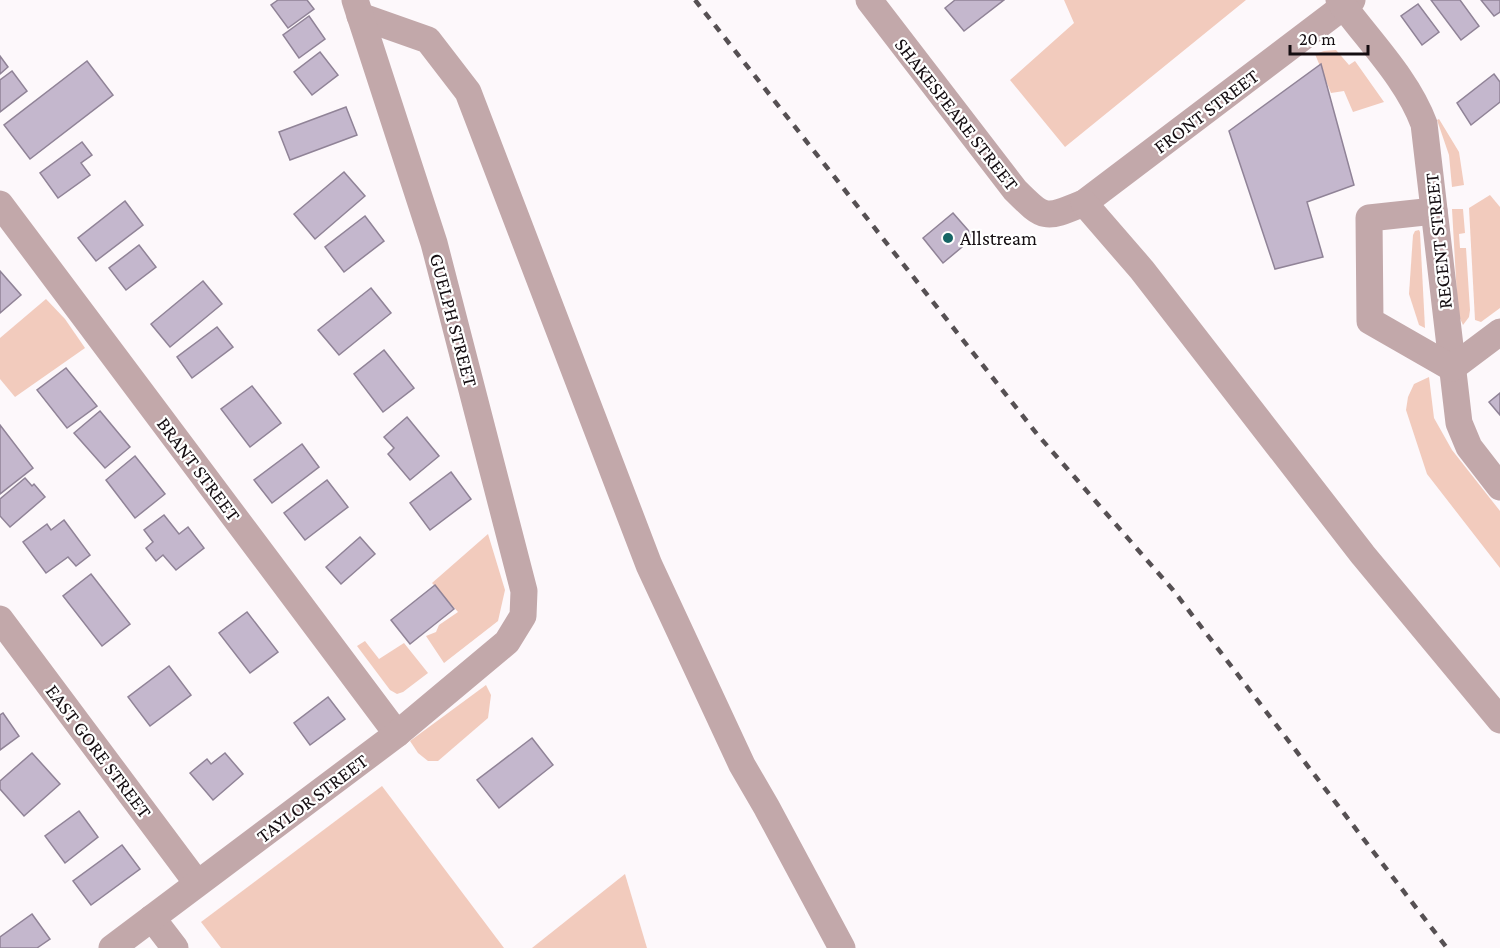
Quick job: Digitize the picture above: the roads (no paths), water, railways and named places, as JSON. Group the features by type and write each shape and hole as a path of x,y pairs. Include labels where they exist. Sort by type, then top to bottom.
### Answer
{"street":[{"name":"SHAKESPEARE STREET","path":"869,0 1015,190 1036,211 1055,215"},
{"name":"FRONT STREET","path":"1055,215 1084,203 1345,2"},
{"name":"REGENT STREET","path":"1345,2 1418,107 1426,131 1458,423 1469,447 1500,487"},
{"path":"357,8 428,40 468,92 649,565 742,765 768,808 842,948"},
{"name":"GUELPH STREET","path":"357,8 434,243 524,591 523,616 507,642"},
{"path":"1084,203 1142,270 1364,555 1500,720"},
{"name":"BRANT STREET","path":"0,204 397,734"},
{"path":"1434,211 1369,218 1370,321 1452,368 1500,332"},
{"name":"EAST GORE STREET","path":"0,619 197,884"},
{"name":"TAYLOR STREET","path":"112,948 397,734 507,642"},
{"path":"152,918 175,948"}],"railway":[{"path":"695,0 1037,434 1173,590 1447,948"}],"place":[{"name":"Allstream","path":"948,238"}]}
